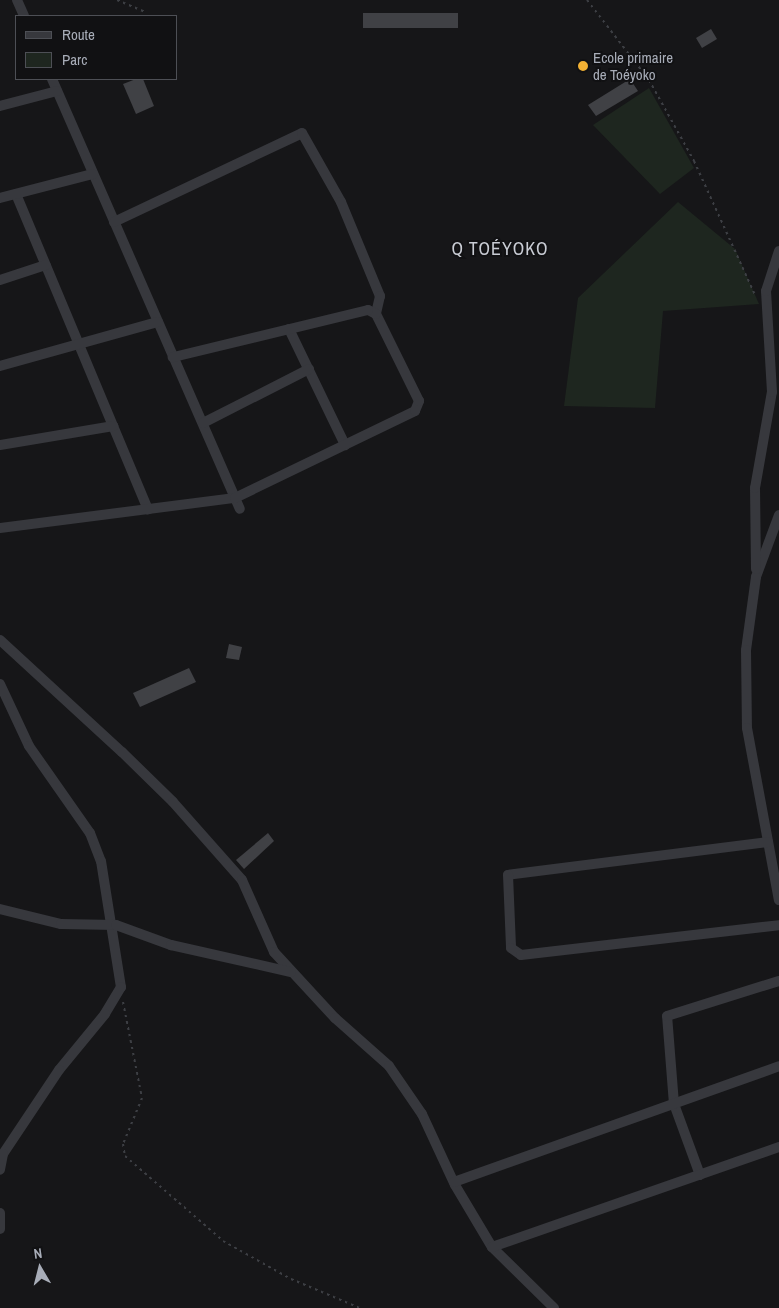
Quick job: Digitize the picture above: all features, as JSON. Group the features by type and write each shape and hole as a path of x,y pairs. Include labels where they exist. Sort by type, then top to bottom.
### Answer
{"street":[{"path":"17,0 24,15"},
{"path":"52,80 240,509"},
{"path":"0,106 57,91"},
{"path":"114,222 302,133 341,202 380,296 376,314"},
{"path":"0,198 93,174"},
{"path":"16,194 148,509"},
{"path":"779,251 766,291 772,392 755,488 756,577 746,650 747,728 779,900"},
{"path":"0,280 46,265"},
{"path":"0,528 235,498 415,411 419,401 376,314 368,310 173,356"},
{"path":"0,366 158,322"},
{"path":"289,329 345,445"},
{"path":"202,423 309,369"},
{"path":"0,445 113,426"},
{"path":"756,577 779,515"},
{"path":"0,640 129,758 242,880 262,930 274,952 335,1018 389,1066 422,1114 454,1182 492,1247 554,1308"},
{"path":"0,684 29,746 90,832 101,861 109,924 121,987 105,1014 59,1070 2,1153 0,1170"},
{"path":"768,842 508,875 511,948 520,955 779,925"},
{"path":"0,910 61,924 109,924 170,945 292,972"},
{"path":"700,1175 674,1104 667,1016 779,981"},
{"path":"454,1182 779,1066"},
{"path":"492,1247 779,1147"},
{"path":"0,1213 0,1229"}],"path":[{"path":"117,0 145,12"},
{"path":"587,0 649,80 694,161 759,304"},
{"path":"121,987 142,1098 123,1144 125,1156 223,1241 292,1280 360,1308"}],"green space":[{"path":"649,88 694,168 660,194 593,125"},
{"path":"678,202 735,249 759,304 663,311 655,408 564,406 578,298"}],"building":[{"path":"363,13 458,13 458,28 363,28"},
{"path":"711,29 717,39 702,48 696,38"},
{"path":"630,79 638,91 596,116 588,105"},
{"path":"133,80 143,80 154,106 136,114 123,84"},
{"path":"229,644 242,647 239,660 226,658"},
{"path":"189,668 196,682 140,707 133,693"},
{"path":"268,833 274,841 244,869 236,860"}],"place":[{"name":"Ecole primaire de Toéyoko","path":"583,66"}],"district":[{"name":"Q TOÉYOKO","path":"500,249"}]}
